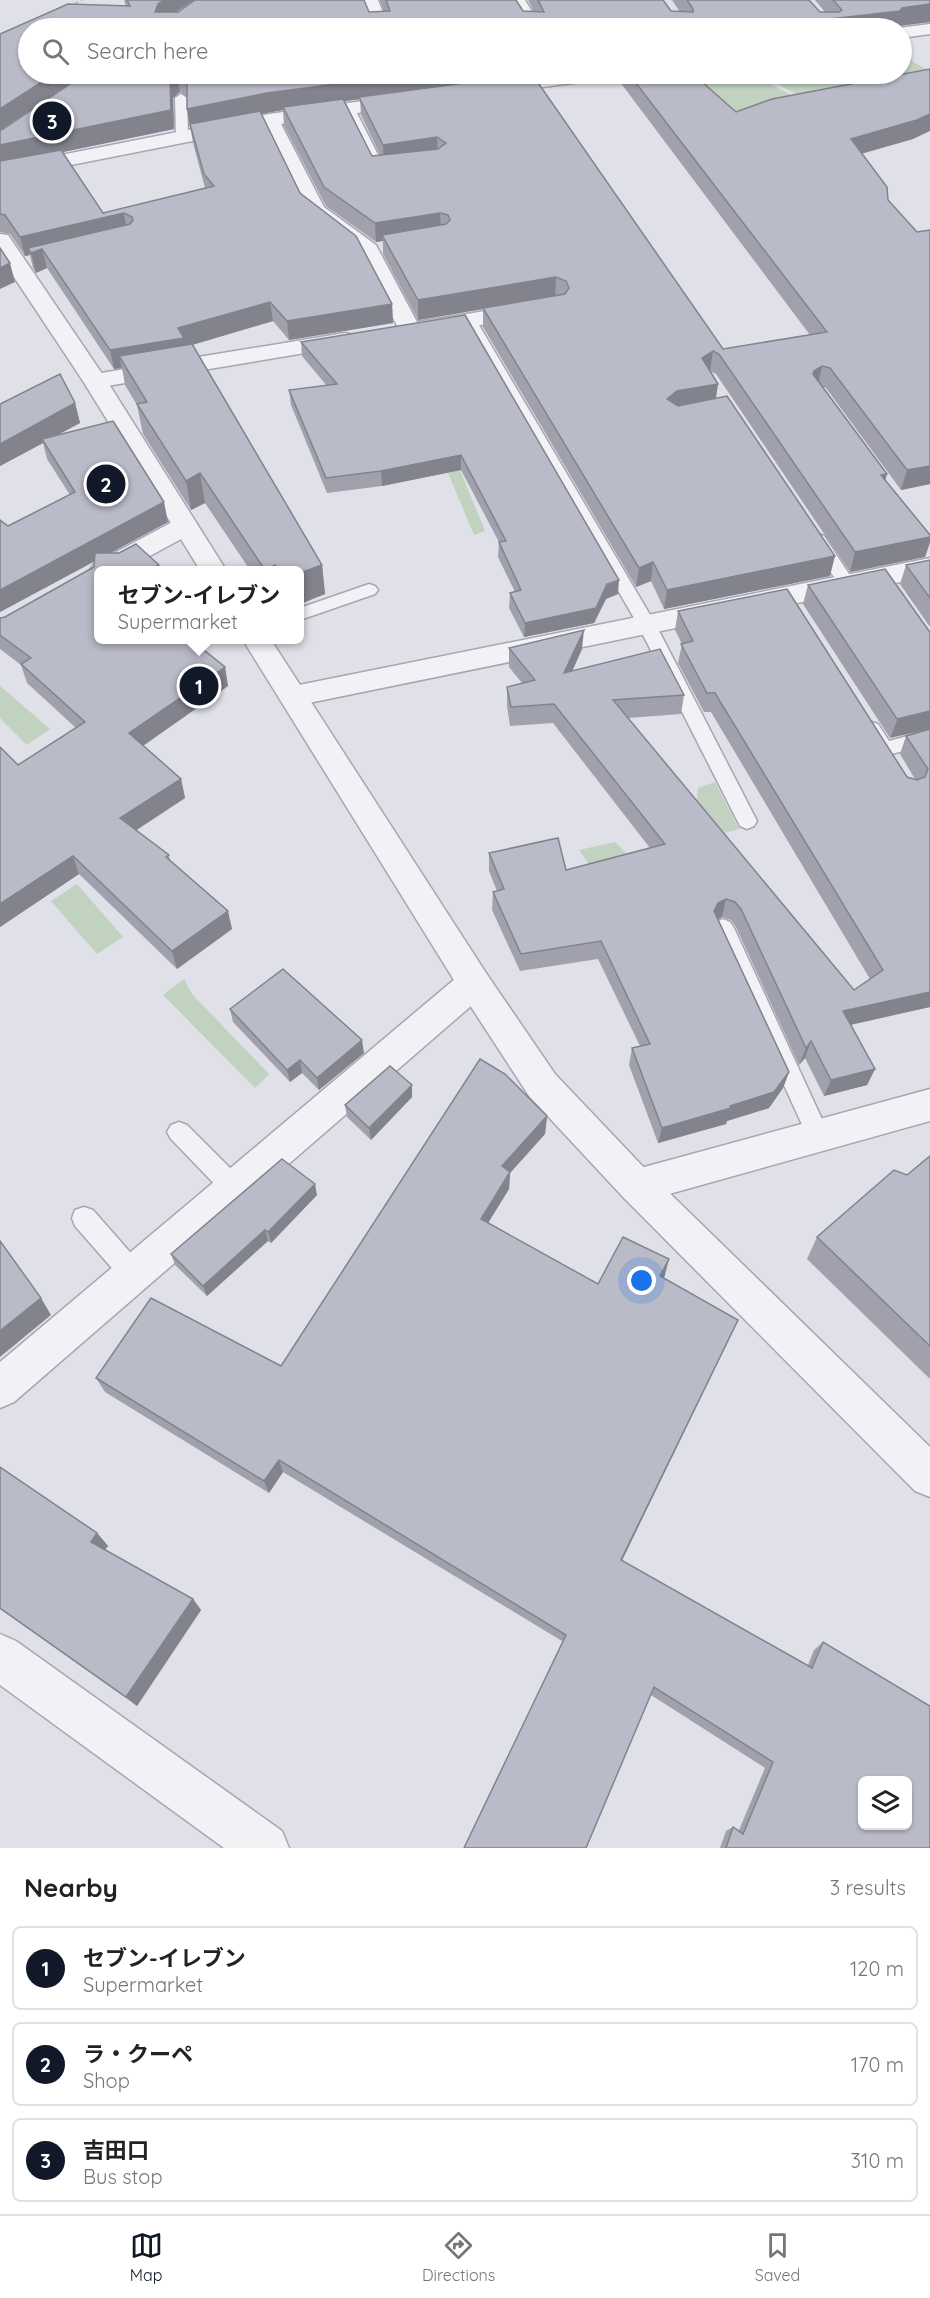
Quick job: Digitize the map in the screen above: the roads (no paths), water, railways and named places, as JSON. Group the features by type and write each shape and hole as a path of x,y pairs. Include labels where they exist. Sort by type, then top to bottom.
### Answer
{"street":[{"path":"369,0 376,18"},
{"path":"516,0 526,18"},
{"path":"912,32 930,29"},
{"path":"468,92 514,84"},
{"path":"0,173 269,120 349,109 411,94"},
{"path":"269,120 315,211 373,249 387,333"},
{"path":"0,240 23,264 210,566"},
{"path":"95,381 544,308"},
{"path":"111,566 184,526"},
{"path":"294,696 647,625 792,606 847,584 890,586 930,567"},
{"path":"260,644 474,983 542,1085 637,1186 930,1476"},
{"path":"0,1388 474,983"},
{"path":"637,1186 930,1105"},
{"path":"0,1657 265,1848"}],"lane":[{"path":"181,98 182,136"},
{"path":"349,109 379,170 408,166"},
{"path":"469,320 647,625 747,821"},
{"path":"808,525 847,584"},
{"path":"304,613 369,590"},
{"path":"859,710 896,769"},
{"path":"884,748 930,737"},
{"path":"723,928 818,1135"},
{"path":"179,1132 234,1188"},
{"path":"84,1218 133,1274"}],"place":[{"name":"吉田口","path":"52,121"},
{"name":"ラ・クーペ","path":"106,484"},
{"name":"セブン-イレブン","path":"199,686"}]}
